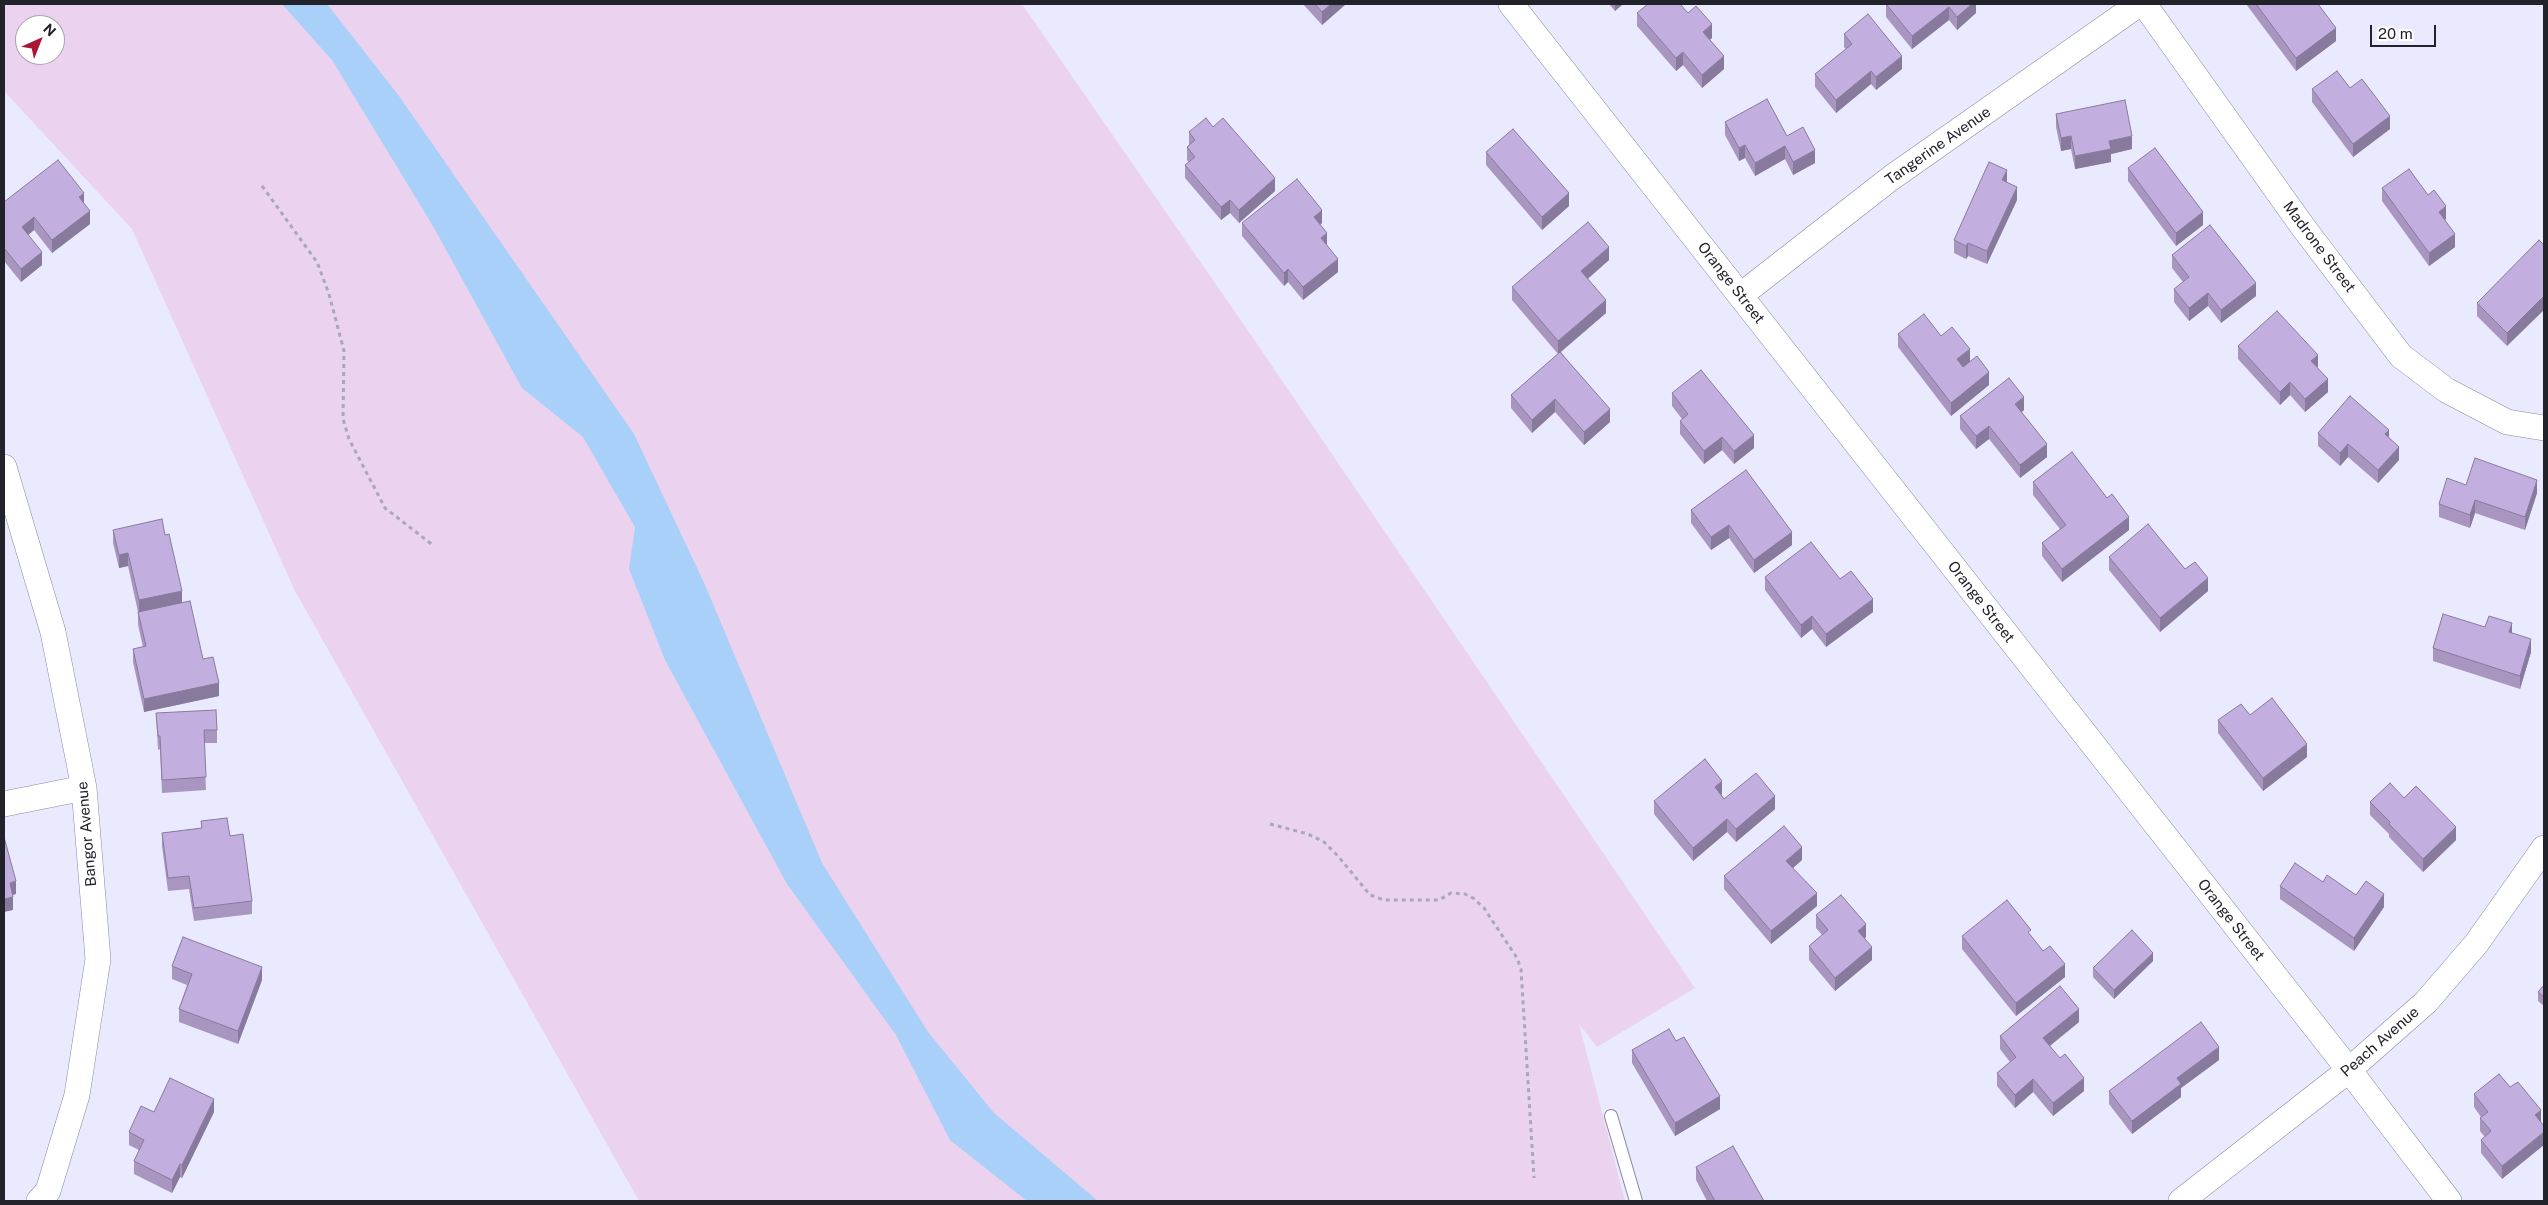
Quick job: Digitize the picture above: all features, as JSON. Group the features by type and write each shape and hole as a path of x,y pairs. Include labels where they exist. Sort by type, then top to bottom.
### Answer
{"street":[{"name":"Orange Street","path":"1511,4 2349,1070 2449,1201"},
{"name":"Tangerine Avenue","path":"1741,296 1892,178 2139,4"},
{"name":"Madrone Street","path":"2144,4 2303,227 2401,356 2446,390 2507,422 2544,428"},
{"name":"Bangor Avenue","path":"4,468 53,632 84,788 98,960 77,1096 49,1198"},
{"path":"4,804 84,788"},
{"name":"Peach Avenue","path":"2181,1201 2349,1070 2426,1002 2476,944 2544,848"}],"lane":[{"path":"1611,1116 1636,1201"}],"path":[{"path":"262,186 317,262 329,294 344,351 343,419 353,448 385,508 434,546"},
{"path":"1270,824 1308,834 1324,842 1370,895 1384,900 1439,900 1452,893 1465,894 1473,898 1484,908 1517,958 1522,975 1534,1178"}],"shaded area":[{"path":"4,4 1022,4 1253,338 1695,988 1597,1047 1579,1024 1625,1201 639,1201 295,591 132,229 4,91"}],"water":[{"path":"282,4 327,4 399,96 634,434 705,585 822,863 928,1032 994,1113 1098,1201 1027,1201 950,1140 896,1035 787,884 665,660 629,569 635,527 583,437 522,388 433,226 332,60"}],"building":[{"path":"1315,4 1331,4 1322,12"},
{"path":"1648,4 1680,4 1688,13 1696,6 1712,24 1703,32 1724,56 1702,75 1683,52 1676,58 1637,13"},
{"path":"1886,4 1972,4 1957,17 1949,7 1912,36"},
{"path":"2256,4 2318,4 2336,28 2296,58"},
{"path":"1868,14 1902,56 1876,77 1871,71 1836,100 1815,74 1852,44 1844,34"},
{"path":"2337,71 2350,88 2362,79 2390,116 2353,144 2312,89"},
{"path":"1767,99 1787,136 1803,127 1815,150 1793,162 1785,146 1755,163 1745,145 1739,148 1725,122"},
{"path":"2125,100 2132,136 2109,141 2111,149 2075,156 2071,136 2061,138 2056,114"},
{"path":"1206,118 1213,127 1223,118 1275,178 1239,210 1230,200 1221,207 1185,165 1195,157 1187,147 1195,140 1189,132"},
{"path":"1513,129 1569,193 1542,217 1486,152"},
{"path":"2155,148 2203,212 2176,233 2128,168"},
{"path":"58,160 84,193 79,197 90,211 52,240 34,217 22,227 42,252 21,269 4,248 4,202"},
{"path":"1989,162 2007,170 2002,180 2017,187 1987,251 1968,243 1966,246 1954,240"},
{"path":"2409,169 2428,195 2434,190 2446,206 2439,212 2455,234 2429,253 2382,188"},
{"path":"1297,179 1322,210 1314,217 1327,233 1321,238 1338,259 1303,287 1288,269 1284,273 1242,223"},
{"path":"1588,222 1609,247 1581,271 1606,300 1558,341 1512,287"},
{"path":"2210,225 2256,283 2221,310 2208,293 2189,308 2174,289 2189,277 2172,255"},
{"path":"2539,240 2544,245 2544,296 2507,333 2477,303"},
{"path":"2277,311 2318,355 2311,361 2328,379 2305,399 2290,382 2280,392 2238,346"},
{"path":"1924,314 1941,336 1952,327 1970,349 1957,359 1963,367 1977,356 1989,372 1951,403 1898,334"},
{"path":"1560,352 1610,409 1584,432 1555,399 1532,420 1511,395"},
{"path":"1701,370 1754,435 1734,451 1722,437 1704,451 1680,421 1688,414 1672,393"},
{"path":"2009,378 2024,397 2015,404 2047,444 2020,465 1989,426 1976,436 1960,416"},
{"path":"2350,396 2389,430 2385,434 2399,447 2378,470 2348,444 2340,453 2318,433"},
{"path":"2072,452 2107,498 2112,494 2129,517 2062,569 2042,543 2066,525 2033,482"},
{"path":"2475,458 2537,480 2525,517 2475,500 2470,515 2439,504 2447,478 2466,485"},
{"path":"1746,470 1792,532 1754,560 1729,525 1711,537 1691,510"},
{"path":"162,519 165,535 169,534 182,591 139,600 128,553 119,555 113,530"},
{"path":"2148,524 2185,569 2195,562 2208,578 2160,618 2109,557"},
{"path":"1811,542 1840,579 1851,571 1873,599 1826,634 1812,616 1801,625 1765,577"},
{"path":"190,601 203,659 213,657 219,683 144,699 133,649 146,646 138,612"},
{"path":"2443,614 2485,627 2489,616 2512,623 2509,632 2531,639 2520,676 2433,648"},
{"path":"2272,698 2307,744 2263,778 2218,720 2241,704 2250,715"},
{"path":"216,710 217,730 204,730 206,777 162,780 160,736 158,736 156,713"},
{"path":"1705,759 1722,781 1715,787 1724,799 1756,773 1775,796 1736,829 1727,819 1693,848 1654,801"},
{"path":"2390,783 2404,798 2416,786 2456,827 2423,859 2370,802"},
{"path":"227,818 230,836 243,834 252,901 194,908 189,876 168,878 162,833 202,828 201,821"},
{"path":"1784,826 1802,847 1786,861 1817,893 1771,931 1724,876"},
{"path":"4,837 16,881 10,883 13,897 4,899"},
{"path":"2295,863 2323,882 2327,875 2356,895 2366,881 2384,894 2354,938 2280,886"},
{"path":"1841,895 1866,924 1858,931 1872,947 1835,978 1809,946 1828,930 1816,915"},
{"path":"2007,900 2031,930 2028,932 2043,951 2050,946 2065,964 2016,1003 1962,936"},
{"path":"2132,930 2153,953 2114,990 2093,968"},
{"path":"183,937 262,967 238,1031 179,1009 192,974 172,966"},
{"path":"2544,985 2544,997 2538,992"},
{"path":"2060,986 2079,1009 2043,1038 2060,1058 2065,1054 2084,1078 2053,1103 2033,1079 2015,1095 1997,1073 2016,1057 2000,1036"},
{"path":"2201,1022 2219,1047 2177,1078 2181,1084 2132,1121 2109,1091"},
{"path":"1669,1029 1676,1041 1684,1037 1720,1096 1675,1123 1632,1050"},
{"path":"2499,1074 2510,1087 2518,1082 2541,1110 2535,1115 2544,1126 2544,1132 2502,1166 2481,1140 2491,1131 2480,1118 2488,1112 2474,1094"},
{"path":"170,1078 214,1099 182,1165 180,1164 172,1180 134,1161 144,1140 129,1132 141,1106 154,1112"},
{"path":"1733,1146 1764,1201 1715,1201 1696,1167"}]}
